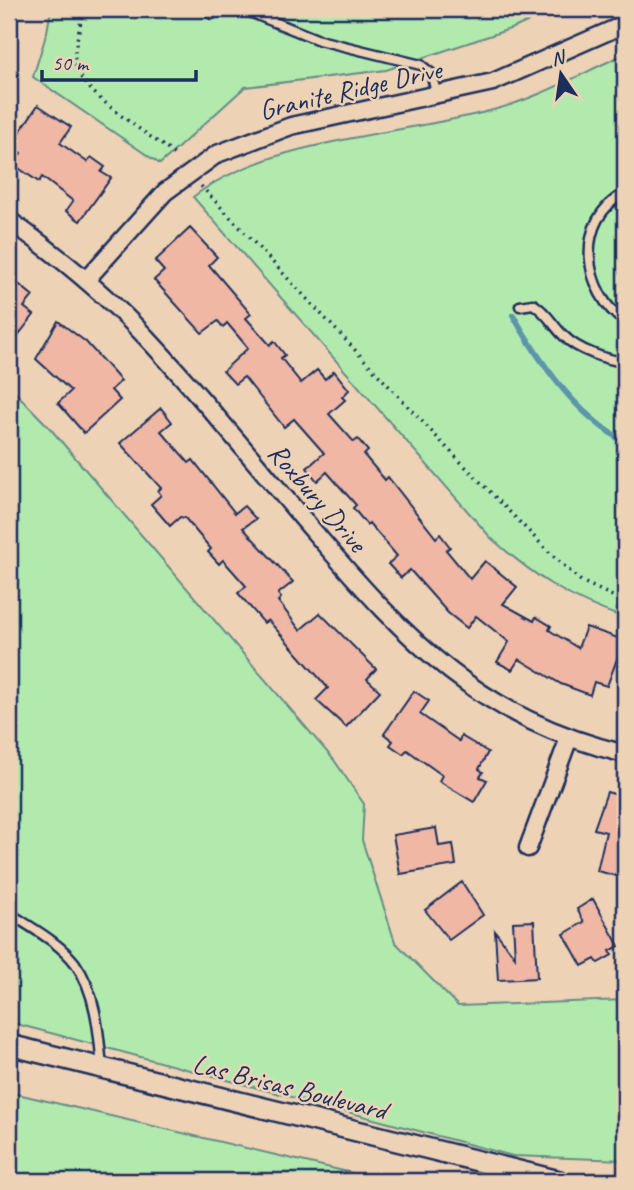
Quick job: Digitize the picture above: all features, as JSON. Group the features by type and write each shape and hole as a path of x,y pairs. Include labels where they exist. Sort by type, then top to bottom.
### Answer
{"street":[{"name":"Granite Ridge Drive","path":"86,280 165,192 217,154 291,126 437,96 516,74 625,24"},
{"name":"Roxbury Drive","path":"9,220 86,280 143,334 395,625 427,654 480,693 569,738 625,754"},
{"path":"528,848 569,738"},
{"name":"Las Brisas Boulevard","path":"9,1045 559,1181"}],"lane":[{"path":"242,9 319,40 421,65 431,73 437,96"},
{"path":"625,193 604,211 593,230 589,250 594,286 603,302 625,322"},
{"path":"520,306 533,304 547,313 564,338 584,349 625,362"},
{"path":"9,913 74,961 84,979 99,1024 102,1068"}],"path":[{"path":"82,9 75,64 84,80 110,107 177,157"},
{"path":"201,186 449,450 552,555 581,581 625,602"}],"green space":[{"path":"51,9 555,9 516,27 386,70 245,87 160,164 33,77"},
{"path":"625,54 625,618 586,603 553,586 491,538 193,197 223,178 258,162 337,141 457,119 510,105"},
{"path":"9,386 48,426 334,760 364,804 362,840 395,942 458,1006 625,1000 625,1160 513,1156 9,1022"},
{"path":"9,1092 386,1181 9,1181"}],"building":[{"path":"38,105 71,127 60,143 87,162 91,157 105,167 101,172 111,178 80,221 66,211 73,201 42,177 39,182 14,165 21,153 11,145"},
{"path":"190,228 217,257 209,265 251,314 246,318 270,345 274,341 285,355 281,358 301,383 317,370 325,379 334,371 349,390 342,397 345,400 329,414 354,442 358,439 368,451 364,455 385,480 388,477 436,538 440,534 450,547 446,550 470,579 485,561 517,587 503,604 534,621 536,617 551,626 549,630 578,648 586,627 624,640 607,686 594,682 590,695 561,684 519,659 512,670 497,662 509,642 476,616 467,628 448,613 410,570 401,578 388,564 397,556 353,508 356,505 327,472 317,481 307,468 324,453 294,419 284,427 244,377 235,384 223,371 248,348 227,323 223,327 218,321 202,333 154,280 164,271 155,261"},
{"path":"9,276 33,296 24,307 34,315 9,347"},
{"path":"58,321 86,342 121,381 111,390 120,400 84,433 58,403 71,391 36,359"},
{"path":"161,408 172,422 161,431 189,463 193,460 235,513 244,506 256,519 243,528 293,582 278,594 281,598 278,601 300,630 320,613 376,669 367,679 380,691 346,727 316,700 328,688 268,620 264,623 238,593 246,586 223,560 219,564 208,552 211,549 185,518 180,517 170,526 151,504 161,495 158,491 161,488 120,443"},
{"path":"414,691 429,701 420,714 459,741 461,736 488,752 479,769 483,772 480,777 487,780 474,802 439,781 442,775 407,750 403,754 390,745 393,741 384,734"},
{"path":"607,792 625,797 625,878 597,871 606,832 594,829"},
{"path":"436,828 439,846 453,844 456,865 400,874 393,835"},
{"path":"462,882 483,915 449,940 425,910"},
{"path":"593,899 619,946 610,951 612,955 598,963 595,959 582,966 564,934 584,922 577,909"},
{"path":"534,921 537,978 498,980 495,931 515,957 513,922"}],"waterway":[{"path":"513,315 535,352 575,402 607,431 625,442"}]}
